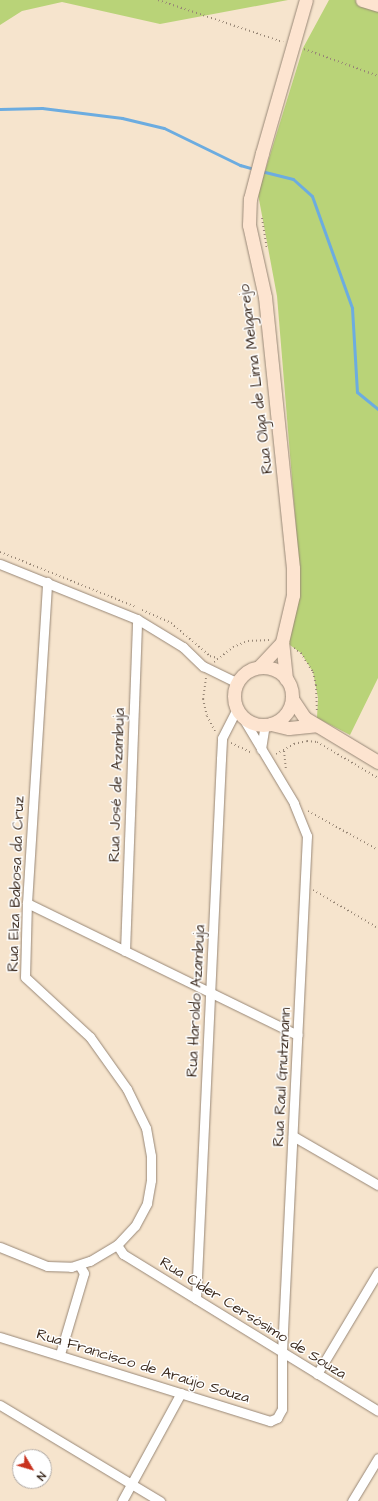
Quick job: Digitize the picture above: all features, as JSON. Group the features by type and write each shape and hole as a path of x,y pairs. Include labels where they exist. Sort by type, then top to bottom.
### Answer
{"street":[{"name":"Rua Olga de Lima Melgarejo","path":"286,679 282,641 293,595 293,568 265,297 249,225 250,199 306,0"},
{"path":"362,0 378,5"},
{"path":"0,564 137,619 183,647 203,666 238,683"},
{"name":"Rua Elza Babosa da Cruz","path":"0,1247 47,1266 80,1265 99,1257 117,1245 135,1226 147,1203 152,1168 146,1128 135,1101 90,1037 26,977 26,903 47,582"},
{"name":"Rua José de Azambuja","path":"125,951 137,619"},
{"path":"282,641 258,668 243,675 238,683 234,695 238,710 251,722 290,728 316,725"},
{"path":"258,668 274,669 286,679 292,699 301,713 316,725 378,762"},
{"path":"263,752 268,724 285,714 292,699"},
{"name":"Rua Raul Gnutzmann","path":"238,710 294,803 307,836 282,1352 282,1409 277,1418"},
{"name":"Rua Haroldo Azambuja","path":"196,1299 222,738 238,710"},
{"path":"26,903 210,991 298,1036"},
{"path":"293,1136 378,1185"},
{"name":"Rua Cider Cersósimo de Souza","path":"117,1245 123,1254 378,1411"},
{"path":"60,1354 84,1273 80,1265"},
{"path":"317,1374 378,1272"},
{"name":"Rua Francisco de Araújo Souza","path":"0,1337 60,1354 270,1421 277,1418"},
{"path":"122,1501 181,1393"},
{"path":"0,1405 160,1501"},
{"path":"352,1501 378,1458"}],"path":[{"path":"158,0 288,44"},
{"path":"303,48 378,76"},
{"path":"218,658 233,647 248,641 282,641"},
{"path":"263,752 284,751 294,744 307,741 317,742 378,778"},
{"path":"294,803 378,850"},
{"path":"305,886 378,928"}],"green space":[{"path":"0,0 288,0 160,24 62,2 22,11 0,25"},
{"path":"329,0 378,0 378,678 350,735 317,718 318,698 313,672 301,653 287,643 298,571 296,528 277,296 258,194 303,48"}],"waterway":[{"path":"0,109 42,108 122,118 164,128 240,165 254,169"},
{"path":"261,171 293,179 312,196 352,308 357,392 378,409"}]}
